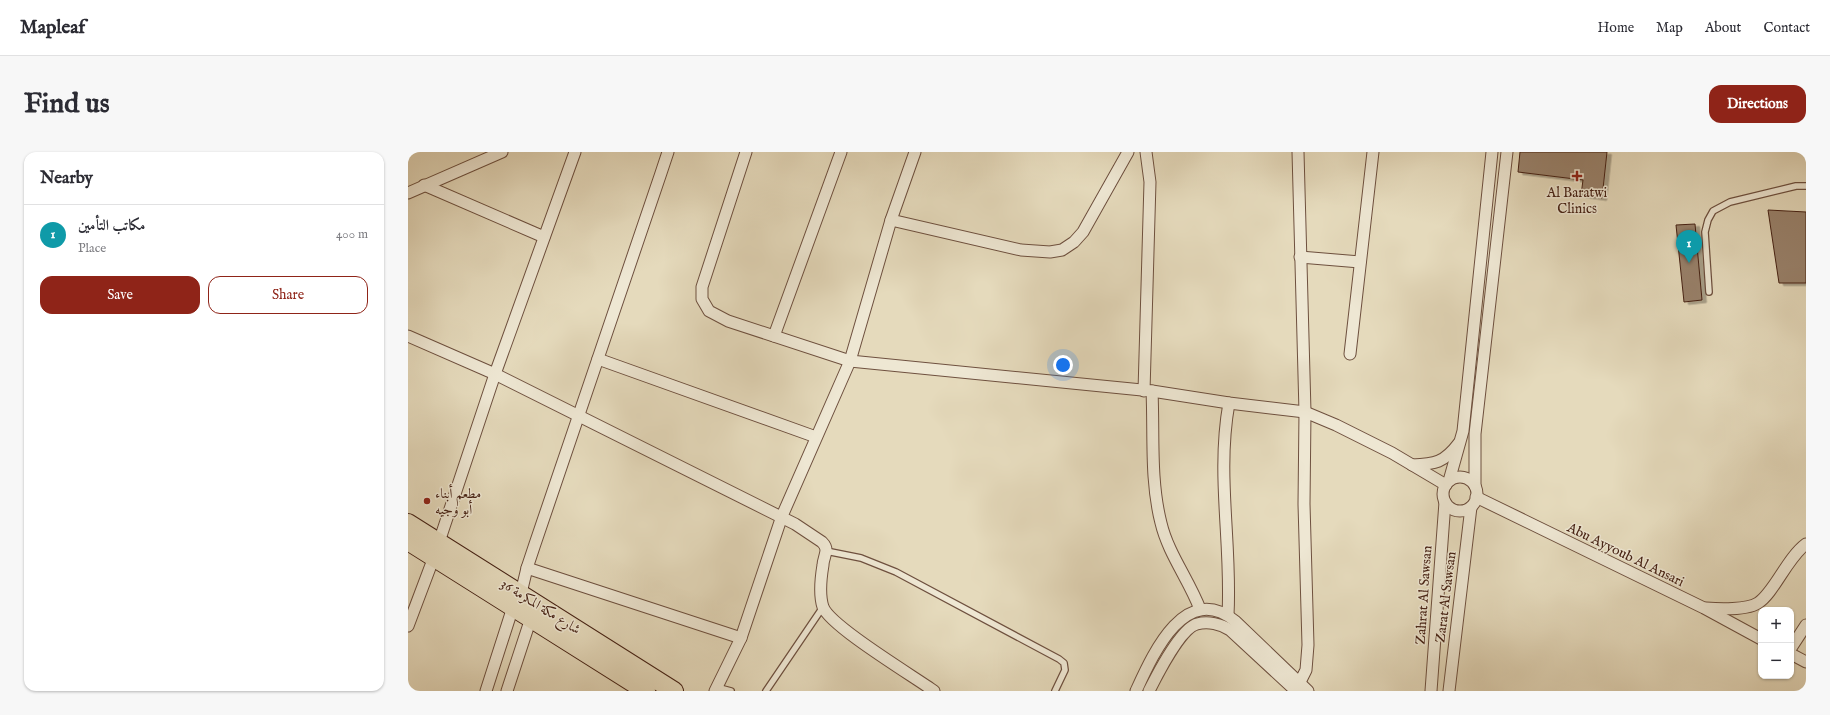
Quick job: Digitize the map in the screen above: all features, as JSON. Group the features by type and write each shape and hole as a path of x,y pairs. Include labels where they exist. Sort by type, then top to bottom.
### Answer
{"main road":[{"name":"شارع مكة المكرمة 36","path":"408,523 437,550 517,600 674,691"},
{"name":"شارع مكة المكرمة 36","path":"408,541 437,550"},
{"name":"شارع مكة المكرمة 36","path":"517,600 531,618 646,691"}],"street":[{"path":"408,193 502,152"},
{"path":"408,626 437,550 495,374 575,152"},
{"path":"486,691 577,415 598,359 668,152"},
{"path":"746,152 702,287 702,299 709,311 728,321 850,361 1148,391 1229,404 1305,412 1336,425 1447,483"},
{"path":"774,336 841,152"},
{"path":"716,689 741,638 782,516 850,361 890,220 915,152"},
{"path":"890,220 1021,250 1050,252 1062,250 1074,242 1083,232 1128,152"},
{"path":"1146,152 1150,182 1148,391 1157,502 1166,540 1200,609"},
{"path":"1297,687 1306,670 1308,645 1304,504 1305,412 1298,152"},
{"path":"1350,354 1373,152"},
{"path":"1492,152 1461,440 1443,496 1445,502 1454,510 1465,510 1474,502 1475,434 1506,152"},
{"path":"424,185 544,237"},
{"path":"1300,257 1360,262"},
{"path":"408,336 495,374 782,516 822,542 826,551 823,564 821,590 823,607 828,615 834,621 934,691"},
{"path":"598,359 816,437"},
{"path":"1228,615 1229,596 1223,491 1225,428 1229,404"},
{"path":"1412,465 1434,464 1440,462 1461,440"},
{"path":"1447,483 1461,477 1471,481 1475,486"},
{"name":"Zahrat Al Sawsan","path":"1431,691 1445,502"},
{"name":"Abu Ayyoub Al Ansari","path":"1474,502 1704,608 1758,637"},
{"name":"Zarat Al Sawsan","path":"1449,691 1474,502"},
{"path":"1704,608 1734,608 1758,603 1767,595 1790,561 1806,544"},
{"path":"527,568 741,638"},
{"path":"1136,691 1158,648 1170,630 1188,614 1200,609 1212,609 1228,615 1297,687"},
{"path":"507,691 531,618"},
{"path":"1149,691 1162,666 1181,638 1191,627 1206,623 1224,626 1297,687 1308,691"},
{"path":"1794,643 1806,625"},
{"path":"1794,656 1806,662"}],"lane":[{"path":"1709,292 1705,232 1708,220 1713,211 1730,202 1796,186 1806,186"},
{"path":"826,551 861,558 896,572 1059,659 1064,663 1065,670 1055,691"},
{"path":"766,691 823,607"},
{"path":"716,689 731,691"}],"building":[{"name":"Al Baratwi Clinics","path":"1520,152 1607,152 1602,198 1581,195 1583,180 1518,172"},
{"path":"1768,210 1806,212 1806,283 1779,283"},
{"path":"1695,224 1702,300 1684,302 1676,225"}],"place":[{"name":"Al Baratwi Clinics","path":"1577,176"},
{"name":"مكاتب التأمين","path":"1689,263"},
{"name":"مطعم أبناء أبو وجيه","path":"427,501"}]}
